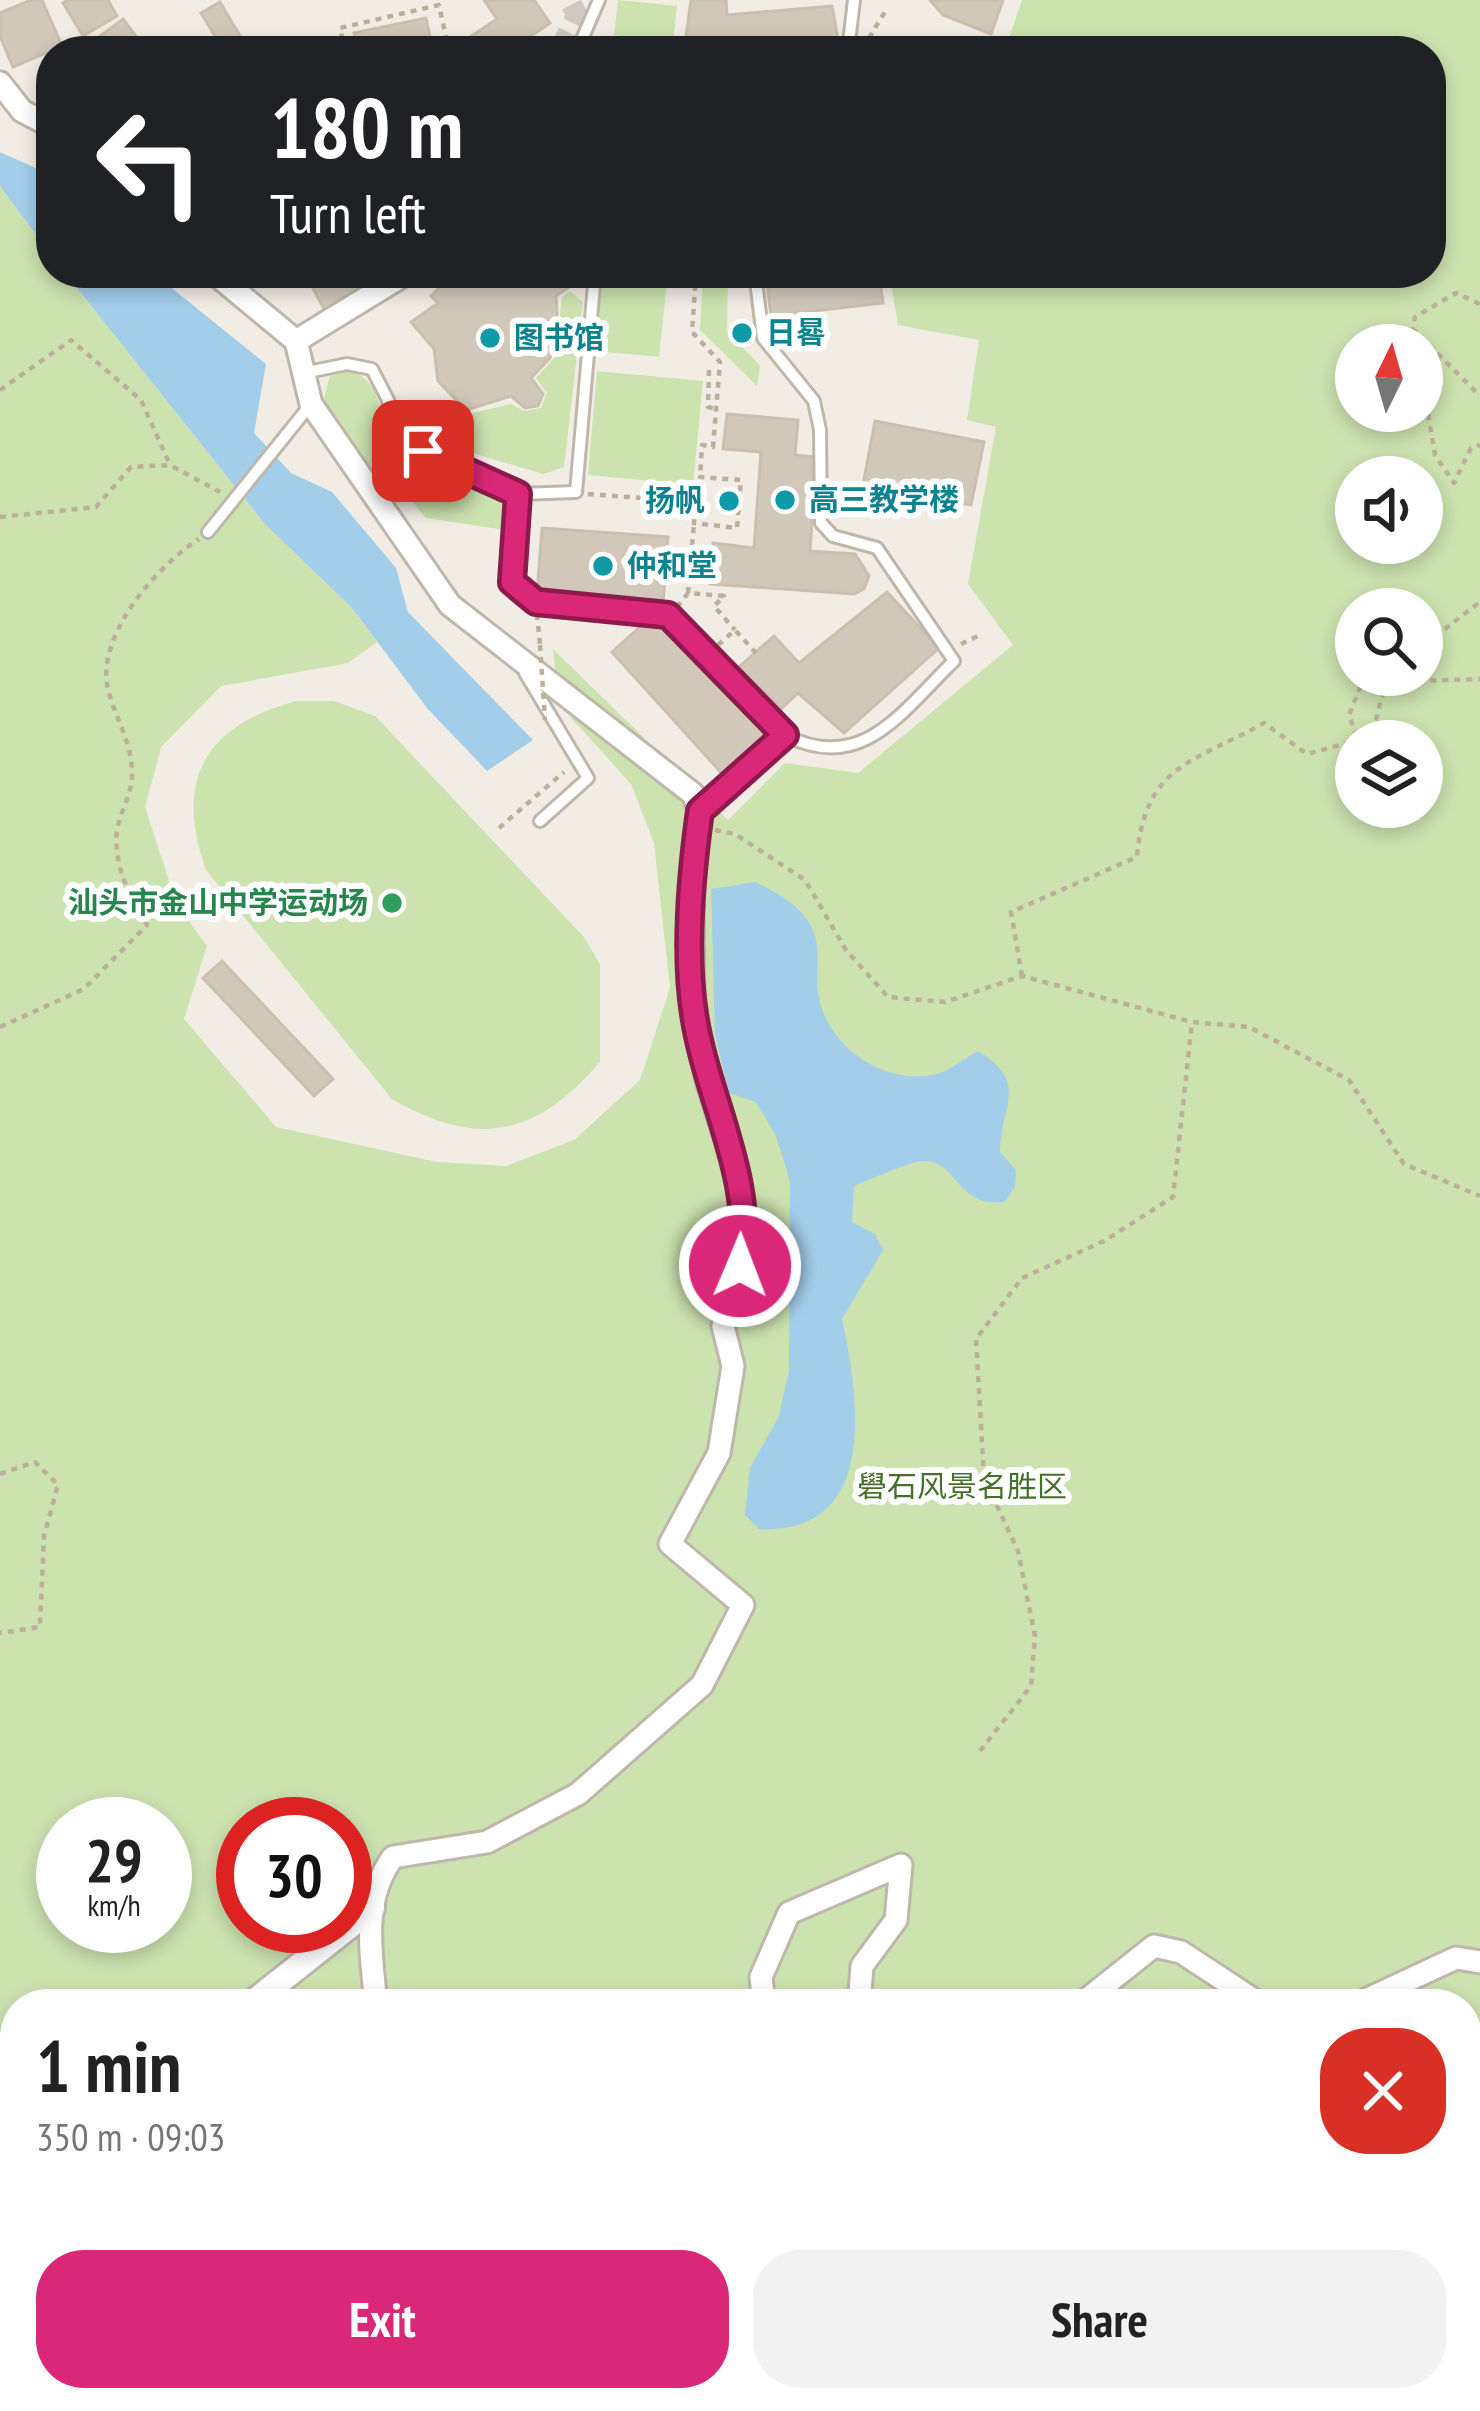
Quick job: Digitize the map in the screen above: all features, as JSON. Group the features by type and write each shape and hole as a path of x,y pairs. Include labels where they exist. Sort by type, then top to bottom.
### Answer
{"street":[{"path":"0,83 22,111 36,118"},
{"path":"232,288 296,341 311,404 450,605 693,794 699,819 692,871 693,1010 708,1084 736,1172 745,1239 723,1326 733,1366 719,1453 670,1544 743,1605 702,1685 578,1794 487,1842 393,1857 374,1883 375,1989"},
{"path":"296,341 384,288"},
{"path":"762,1989 761,1977 789,1913 901,1865 896,1920 862,1966 860,1989"},
{"path":"1100,1989 1154,1946 1181,1952 1237,1989"},
{"path":"270,1989 315,1953"},
{"path":"1389,1989 1456,1958 1480,1962"}],"lane":[{"path":"583,36 599,0"},
{"path":"850,36 854,0"},
{"path":"304,373 347,364 372,369 388,400 390,437 518,494 576,492 594,288"},
{"path":"518,494 512,582 536,602 668,615 785,735 813,749 856,748 954,662 878,548 833,536 821,523 820,430 814,401 763,338 757,288"},
{"path":"208,532 283,446 311,404"},
{"path":"512,656 545,700 588,778 540,821"},
{"path":"699,819 785,735"}],"path":[{"path":"342,36 340,28 439,5 446,36"},
{"path":"870,36 886,10"},
{"path":"668,615 688,593 702,446 712,447 720,362 692,332 695,288"},
{"path":"1413,324 1415,317 1456,293 1480,304"},
{"path":"0,390 71,340 141,400 170,465"},
{"path":"1443,359 1480,396"},
{"path":"709,370 708,407 716,409"},
{"path":"1432,432 1436,455 1454,483 1471,448 1480,445"},
{"path":"0,518 96,507 131,467 170,465 235,502"},
{"path":"694,523 737,527 741,480 700,477"},
{"path":"576,492 696,502"},
{"path":"0,1027 84,989 147,925 122,882 117,832 132,782 131,744 107,686 113,648 136,596 176,553 208,532"},
{"path":"688,593 724,596 714,606 756,652"},
{"path":"536,602 545,720 554,736"},
{"path":"1443,630 1480,602"},
{"path":"707,654 735,630"},
{"path":"1375,720 1386,682 1480,679"},
{"path":"1022,976 1011,912 1137,857 1141,819 1158,783 1264,723 1307,754 1335,746"},
{"path":"499,828 569,767"},
{"path":"699,819 735,834 805,880 846,950 888,998 945,1002 1022,976 1192,1022 1249,1027 1349,1080 1404,1163 1480,1196"},
{"path":"980,1751 1031,1686 1035,1636 1018,1550 984,1478 976,1339 1022,1278 1104,1241 1173,1197 1192,1022"},
{"path":"0,1474 35,1462 58,1484 44,1536 40,1627 0,1633"}],"green space":[{"path":"618,0 677,6 674,36 614,35"},
{"name":"礐石风景名胜区","path":"1022,0 1480,0 1480,1989 0,1989 0,186 36,235 36,288 77,288 264,523 352,608 377,642 348,663 221,686 161,747 145,807 177,905 207,946 184,1019 276,1127 437,1162 506,1166 574,1140 640,1080 670,988 654,843 631,784 558,703 553,649 728,820 785,763 858,773 1013,645 968,584 996,427 967,420 979,340 898,325 892,288 1446,288 1446,36 1010,36"},
{"path":"601,288 666,288 659,357 595,351"},
{"path":"702,288 728,288 727,331 760,366 757,386 700,330"},
{"path":"570,291 583,302 564,467 543,474 439,443 457,409 468,414 511,404 524,411 541,408 547,393 536,378 555,357 562,297"},
{"path":"352,370 375,392 379,441 391,453 389,471 400,473 400,488 381,492 321,410 330,376"},
{"path":"597,371 703,381 693,485 588,475"},
{"path":"407,460 512,505 511,531 426,518 404,491"},
{"name":"汕头市金山中学运动场","path":"296,701 334,701 375,716 583,936 600,964 600,1062 553,1106 505,1127 479,1129 423,1115 392,1099 206,870 194,809 204,761 239,725"}],"water":[{"path":"0,152 36,168 36,235 0,186"},
{"path":"77,288 172,288 266,364 254,433 291,473 332,492 396,568 408,612 533,740 487,771 427,708 352,608 264,523"},
{"path":"756,882 791,903 808,921 818,952 820,1003 827,1021 850,1050 882,1070 918,1076 937,1074 978,1051 1004,1074 1009,1096 1000,1152 1016,1170 1015,1187 1004,1202 976,1198 945,1169 925,1161 854,1186 852,1222 875,1234 883,1250 842,1319 853,1386 852,1456 843,1486 825,1510 798,1525 759,1529 745,1515 750,1468 779,1416 789,1371 790,1181 776,1136 756,1102 729,1093 715,1035 711,889"}],"building":[{"path":"42,0 58,36 36,36 36,57 13,67 0,36 0,13"},
{"path":"108,0 117,16 83,36 63,3"},
{"path":"484,0 534,0 550,23 531,36 472,36 497,19"},
{"path":"691,0 726,0 727,15 832,6 837,36 686,36"},
{"path":"930,0 1003,0 991,34 943,15"},
{"path":"220,2 240,36 215,36 201,13"},
{"path":"426,18 430,36 355,36"},
{"path":"123,19 136,36 100,36"},
{"path":"313,288 368,288 327,314"},
{"name":"图书馆","path":"439,288 568,288 556,296 558,328 550,358 531,378 543,394 538,406 525,408 511,396 466,410 438,381 434,349 411,322 438,303 431,296"},
{"path":"768,288 881,288 883,303 771,316"},
{"name":"高三教学楼","path":"727,414 798,420 795,455 816,457 810,551 855,554 869,576 864,589 854,594 710,584 713,543 754,548 761,452 723,449"},
{"path":"875,421 984,442 971,505 863,485"},
{"name":"仲和堂","path":"542,528 668,537 663,604 537,594"},
{"path":"887,592 939,648 844,733 798,693 781,709 739,667 774,636 799,663"},
{"path":"642,625 676,630 776,732 726,778 612,652"},
{"path":"222,961 333,1079 314,1096 203,978"}],"tunnel":[{"path":"566,36 577,15 569,0"}],"place":[{"name":"日晷","path":"742,333"},
{"name":"图书馆","path":"490,338"},
{"name":"高三教学楼","path":"785,500"},
{"name":"扬帆","path":"729,501"},
{"name":"仲和堂","path":"603,566"},
{"name":"汕头市金山中学运动场","path":"392,903"}],"route":[{"path":"423,451 518,494 512,582 536,602 668,615 785,735 700,811 692,871 693,1010 708,1084 736,1172 745,1239 740,1266"}]}
